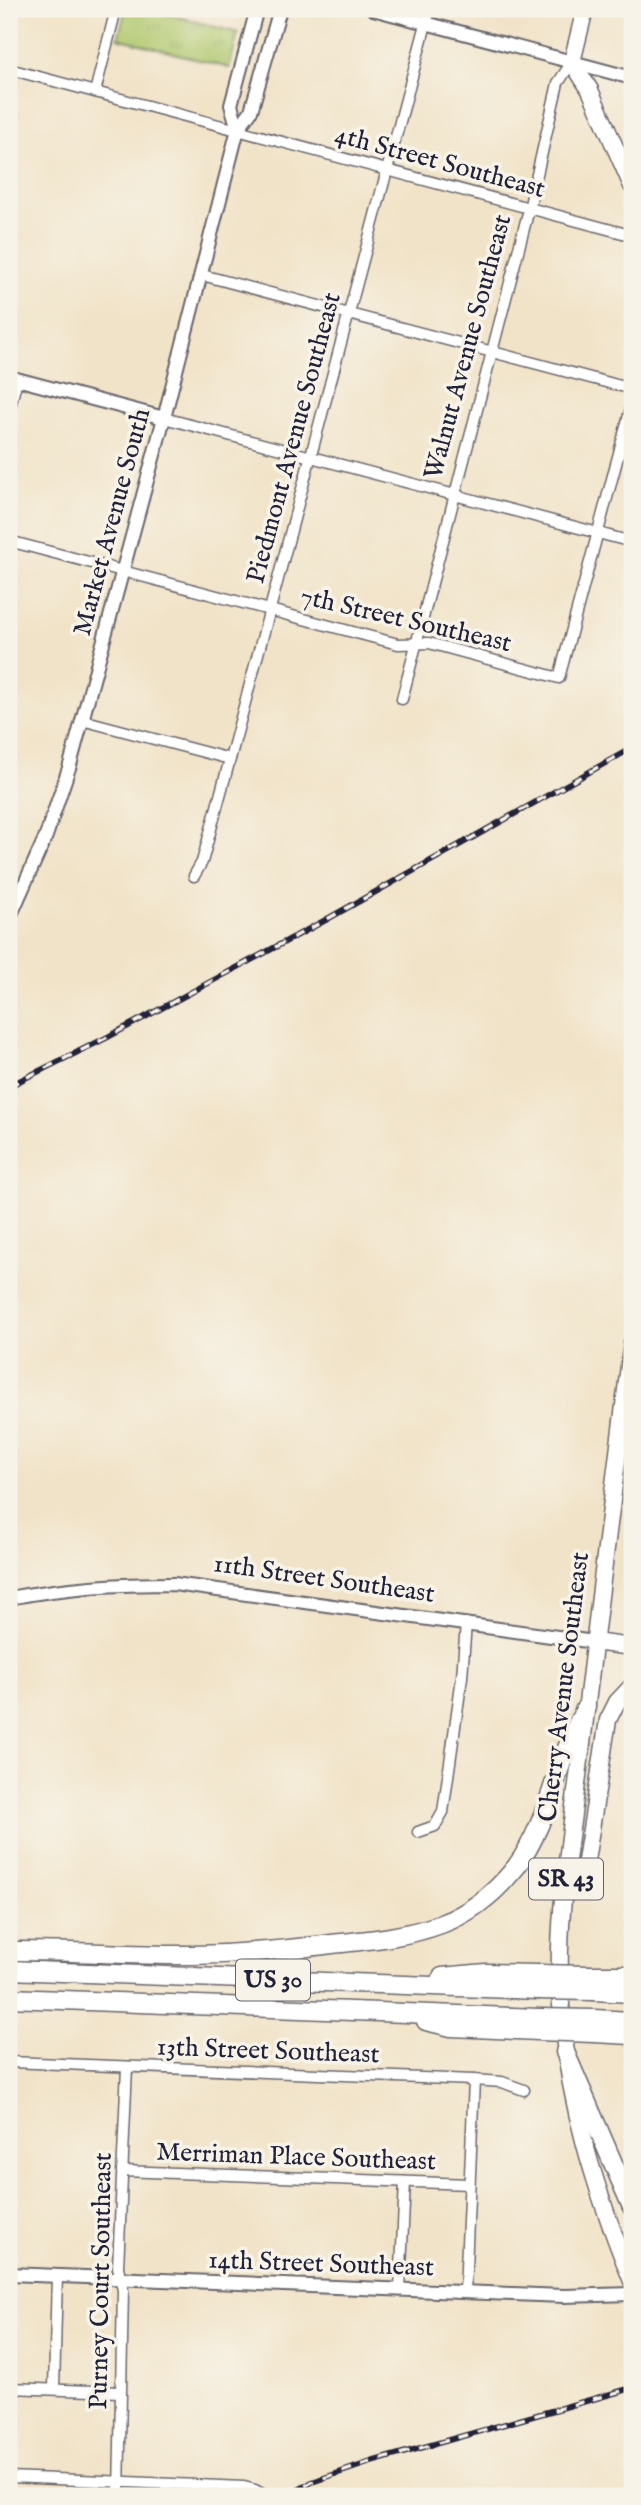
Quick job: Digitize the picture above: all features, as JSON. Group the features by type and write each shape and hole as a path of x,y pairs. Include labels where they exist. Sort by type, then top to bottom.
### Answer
{"highway":[{"path":"9,1951 230,1954 396,1937 442,1924 478,1904 494,1891 527,1850 538,1830 570,1740 586,1707"},
{"name":"US 30","path":"9,1970 360,1983 591,1983 632,1993"},
{"path":"591,1983 632,1975"},
{"name":"US 30","path":"9,1998 385,2012 539,2024 594,2026 632,2021"},
{"path":"594,2026 632,2035"},
{"path":"565,2052 632,2207"}],"main road":[{"name":"Walnut Avenue Southeast","path":"572,62 585,9"},
{"path":"572,62 590,90 632,186"},
{"name":"Cherry Avenue Southeast","path":"632,1342 586,1707 559,1955 565,2052 574,2102 593,2176 632,2281"},
{"name":"11th Street Southeast","path":"594,1642 632,1647"},
{"path":"564,1898 586,1861 608,1720 617,1702 632,1686"}],"street":[{"path":"95,92 116,9"},
{"name":"Market Avenue South","path":"238,129 231,105 257,9"},
{"name":"Market Avenue South","path":"9,919 46,836 82,720 202,275 238,129 251,111 280,9"},
{"path":"373,9 632,78"},
{"name":"Piedmont Avenue Southeast","path":"194,876 202,862 430,9"},
{"name":"Walnut Avenue Southeast","path":"402,699 529,209 558,83 572,62"},
{"name":"4th Street Southeast","path":"9,69 630,235"},
{"path":"240,70 262,75"},
{"path":"202,275 632,389"},
{"path":"9,411 13,378 632,542"},
{"path":"598,533 632,404"},
{"name":"7th Street Southeast","path":"9,541 122,573 398,643 429,643 559,678 598,533"},
{"path":"82,720 230,759"},
{"name":"11th Street Southeast","path":"9,1598 111,1583 174,1584 594,1642"},
{"path":"418,1832 435,1826 442,1814 462,1676 466,1623"},
{"name":"13th Street Southeast","path":"9,2062 474,2080 502,2082 524,2090"},
{"name":"Purney Court Southeast","path":"119,2496 122,2290 118,2267 127,2067"},
{"path":"465,2292 474,2080"},
{"name":"Merriman Place Southeast","path":"122,2171 469,2184"},
{"path":"400,2290 405,2182"},
{"name":"14th Street Southeast","path":"9,2274 564,2296 632,2294"},
{"path":"54,2389 57,2276"},
{"path":"9,2388 120,2392"},
{"path":"9,2477 244,2487 264,2495"}],"green space":[{"path":"126,9 149,9 238,33 229,68 118,38"}],"railway":[{"path":"9,1086 106,1038 322,922 632,748"},
{"path":"288,2496 312,2482 371,2462 632,2388"}]}
